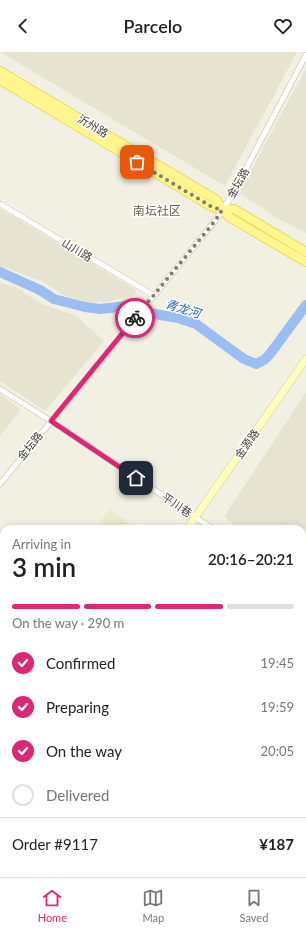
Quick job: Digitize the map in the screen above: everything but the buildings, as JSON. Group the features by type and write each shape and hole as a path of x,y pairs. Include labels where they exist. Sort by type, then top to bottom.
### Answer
{"main road":[{"name":"沂州路","path":"0,71 217,200 222,210 230,217 306,262"},
{"name":"沂州路","path":"0,80 212,207 222,210 234,210 306,252"}],"street":[{"name":"金坛路","path":"0,484 215,221 231,197 306,55"},
{"name":"山川路","path":"0,204 153,296"},
{"name":"金源路","path":"190,525 306,359"},
{"name":"平川巷","path":"0,389 51,421 207,525"}],"shaded area":[{"path":"0,52 297,52 225,186"},
{"path":"306,68 306,233 279,219 239,193"},
{"path":"0,209 135,289 136,294 107,302 86,302 63,295 43,282 7,268 0,267"},
{"path":"0,283 15,287 42,304 75,315 104,341 45,411 0,381"},
{"path":"306,392 306,525 235,525 224,517"},
{"path":"0,394 21,410 0,436"},
{"path":"109,509 131,525 99,525"}],"waterway":[{"name":"青龙河","path":"0,272 40,290 54,299 85,307 100,309 137,305 149,313 178,318 196,324 244,359 256,364 264,360 270,354 306,305"}],"way so far":[{"path":"135,318 215,221 222,210 212,207 137,162"}],"district":[{"name":"南坛社区","path":"157,211"}],"route":[{"path":"135,318 51,421 136,478"}]}
